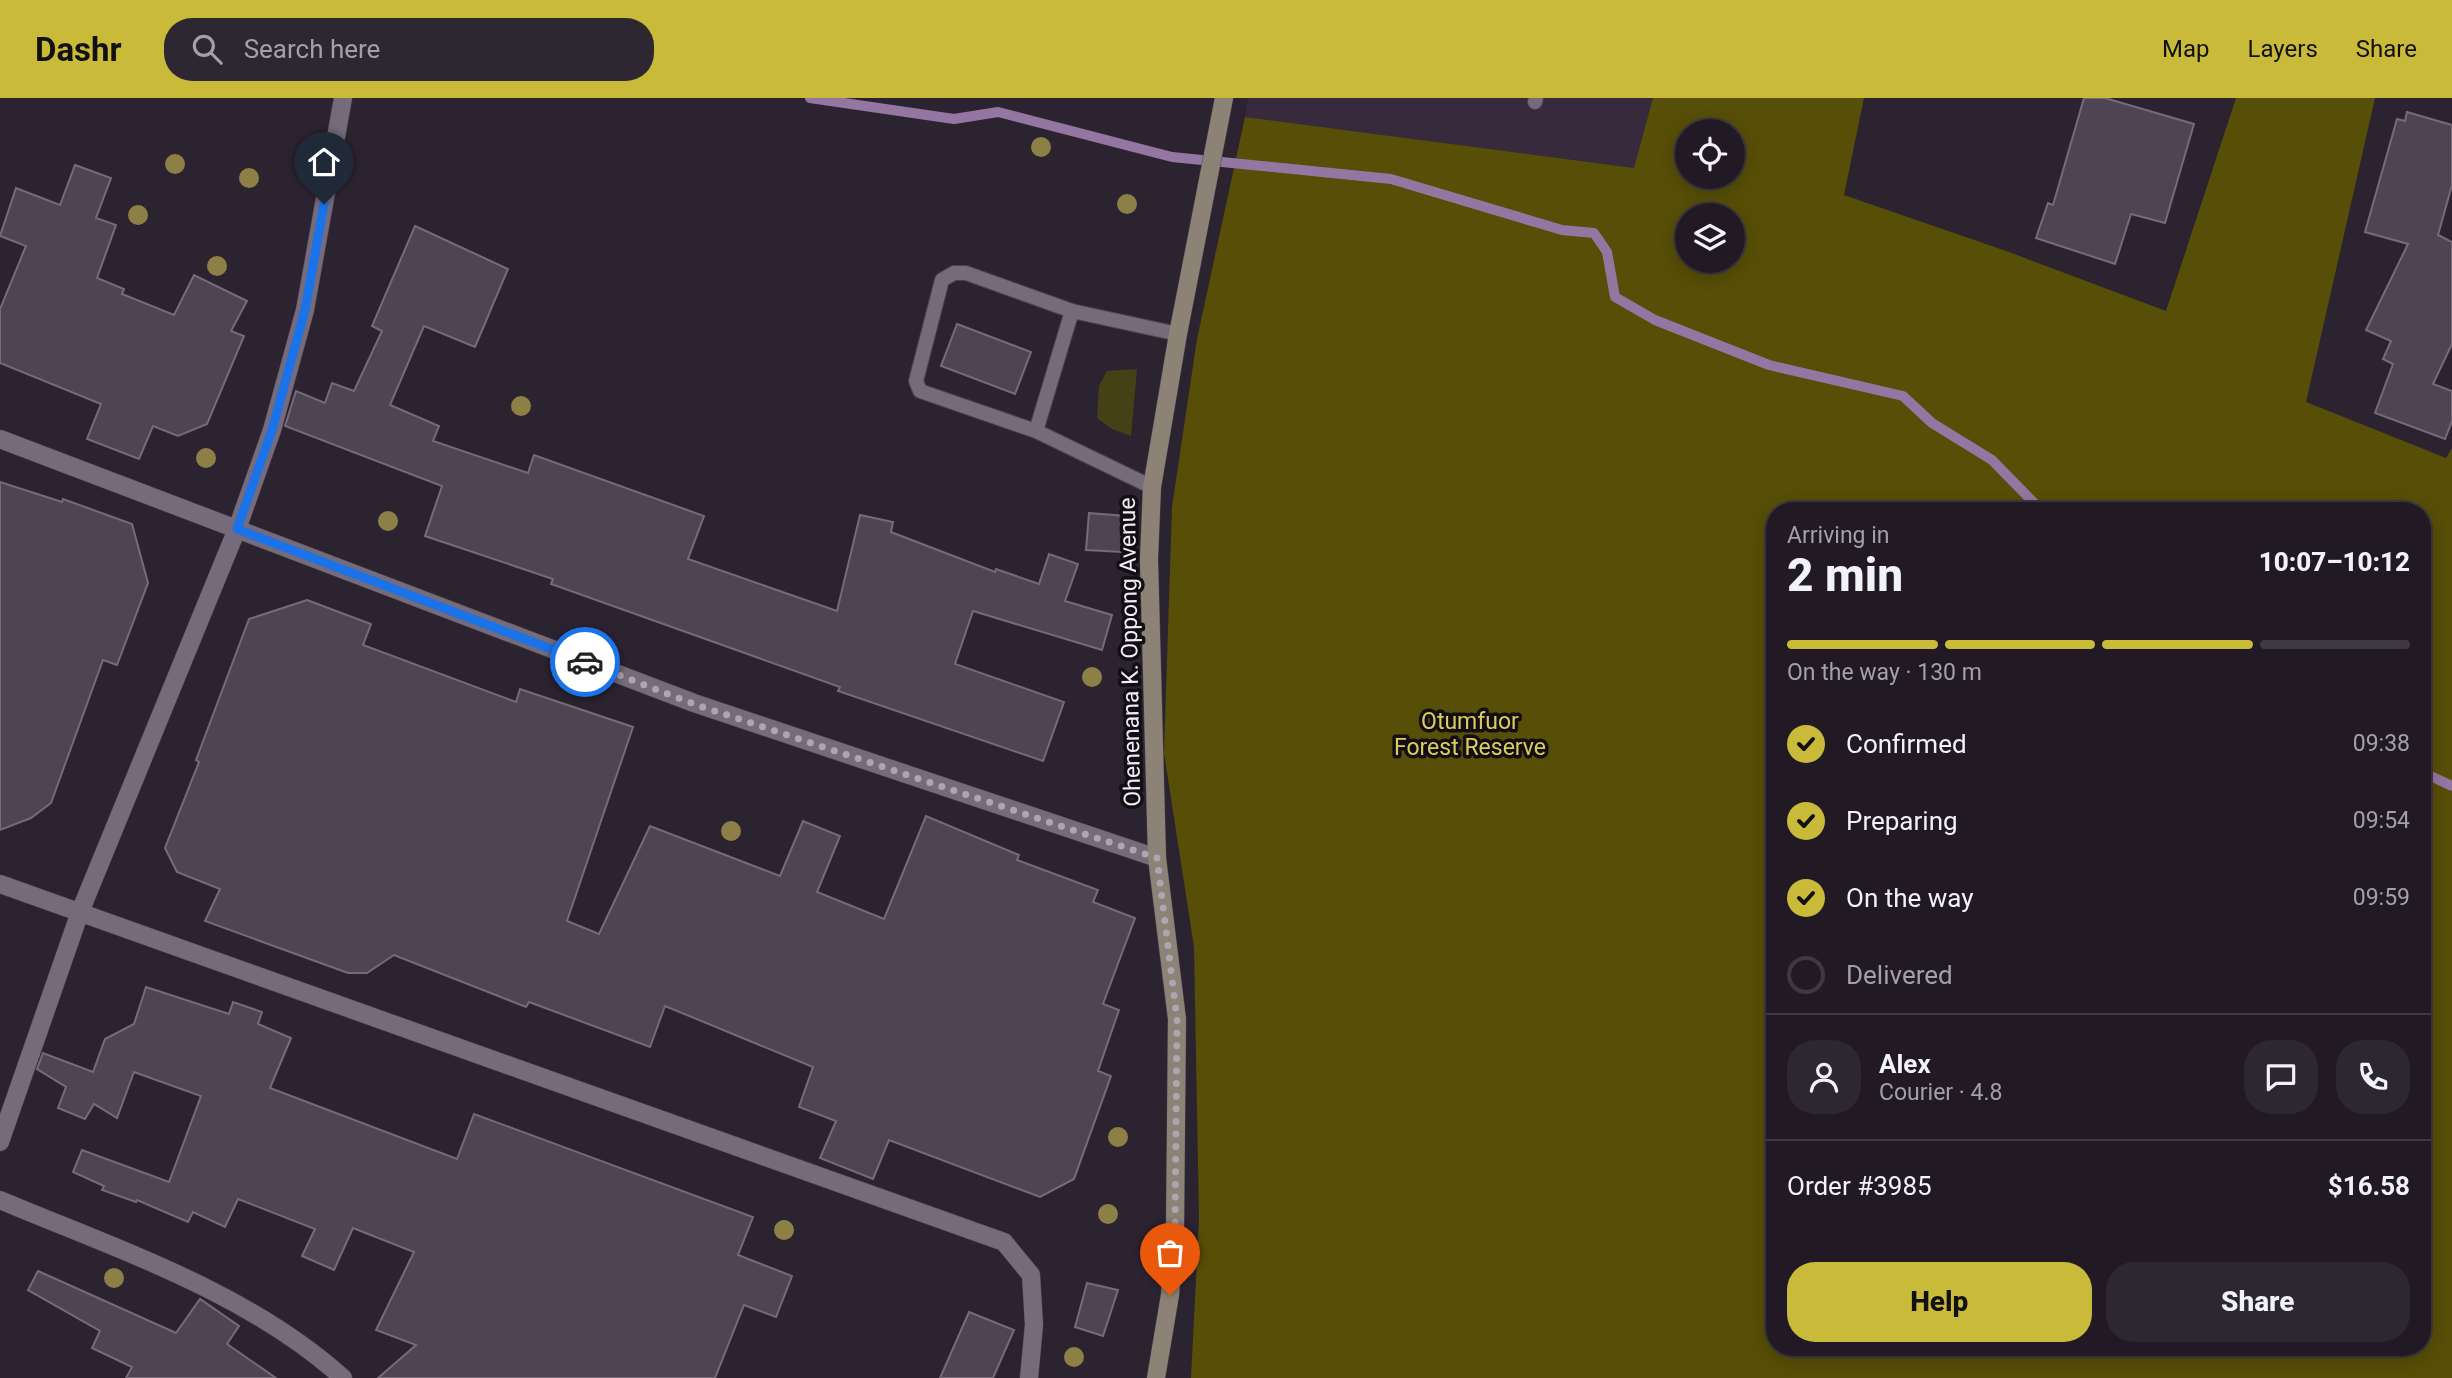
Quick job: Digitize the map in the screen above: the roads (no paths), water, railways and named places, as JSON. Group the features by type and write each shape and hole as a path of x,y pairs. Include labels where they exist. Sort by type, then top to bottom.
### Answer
{"street":[{"path":"0,1142 80,912 237,529 272,430 305,310 344,98"},
{"name":"Ohenenana K. Oppong Avenue","path":"1156,1378 1170,1295 1175,1229 1177,1019 1157,858 1149,572 1152,487 1178,334 1224,98"},
{"path":"0,439 694,704 1157,858"},
{"path":"0,884 1004,1242 1031,1275 1034,1325 1028,1378"},
{"path":"0,1200 204,1286 317,1354 343,1378"}],"lane":[{"path":"1152,487 1036,431 920,391 916,381 942,280 954,273 966,273 1072,311 1178,334"},
{"path":"1036,431 1072,311"}],"waterway":[{"path":"810,98 954,119 998,112 1172,157 1391,179 1562,230 1594,233 1607,252 1615,297 1655,320 1769,365 1903,396 1932,423 1992,460 2033,502"},
{"path":"2431,776 2452,786"}],"park label":[{"name":"Otumfuor Forest Reserve","path":"1470,734"}]}
